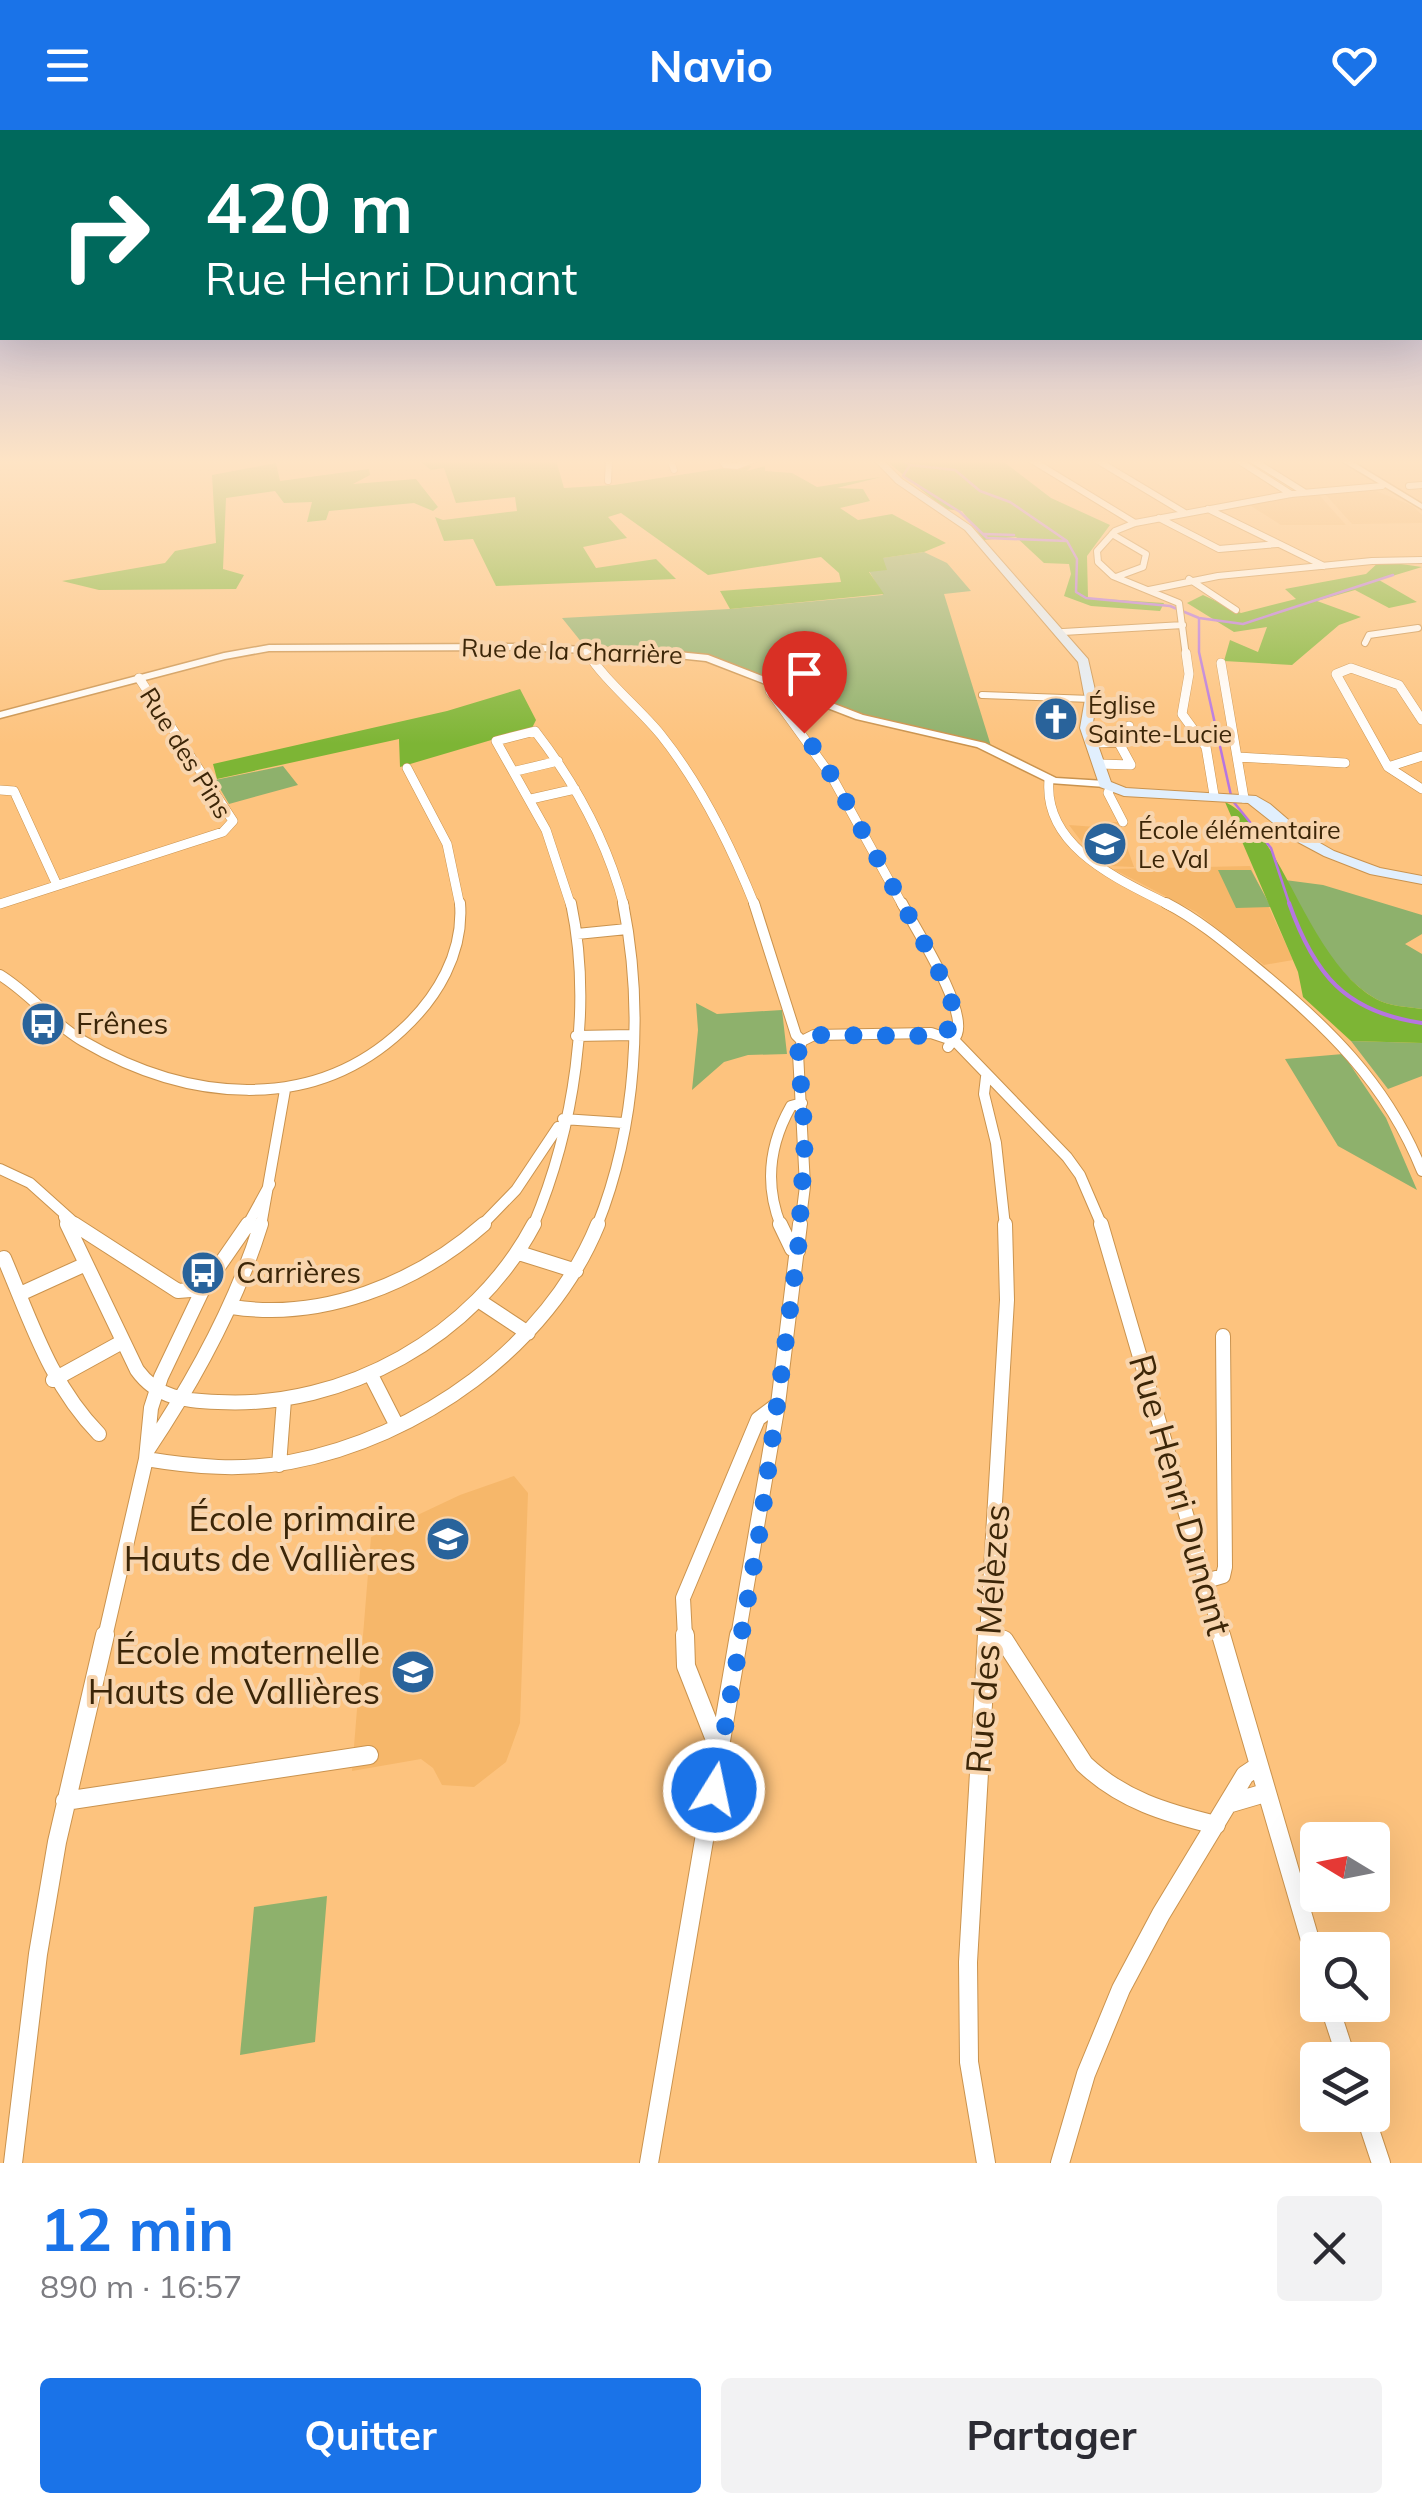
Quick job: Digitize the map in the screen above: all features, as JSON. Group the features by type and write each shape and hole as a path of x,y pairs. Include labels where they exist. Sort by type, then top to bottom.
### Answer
{"main road":[{"path":"991,554 1084,661 1091,698 1086,724 1108,786 1145,793 1242,797 1268,807 1312,844 1375,871 1422,880"}],"street":[{"path":"1097,554 1103,569 1181,608 1188,685 1182,714 1206,747 1217,795"},
{"path":"1116,577 1143,568 1146,554"},
{"path":"1298,554 1324,566"},
{"path":"1149,590 1189,579 1378,557 1422,560"},
{"path":"1189,579 1236,610"},
{"path":"1365,643 1370,635 1420,630 1422,618"},
{"path":"1062,632 1183,625"},
{"name":"Rue de la Charrière","path":"0,715 224,656 287,647 587,649 697,656 860,717 988,747 1049,780 1108,786"},
{"path":"587,649 589,657 654,723 730,846 766,930 796,1036 802,1041 798,1053 805,1186 778,1404 649,2163"},
{"path":"1221,663 1242,797"},
{"path":"1422,720 1396,684 1351,668 1336,674 1388,767 1422,790"},
{"name":"Rue des Pins","path":"0,904 223,832 233,821 139,678"},
{"path":"774,688 832,776 936,965 958,1018 946,1041"},
{"path":"982,694 1091,698"},
{"path":"1092,743 1130,742 1129,726"},
{"path":"64,1217 137,1370 156,1391 182,1397 224,1403 284,1400 371,1374 415,1349 478,1300 519,1253 549,1179 576,1036 580,982 577,934 568,887 531,799 496,742 535,730 575,789 623,903 627,930 633,1036 623,1123 612,1182 576,1271 528,1333 487,1369 397,1426 358,1445 280,1465 226,1468 146,1455"},
{"path":"1100,764 1131,765 1119,743"},
{"path":"1238,756 1345,763"},
{"path":"1388,767 1422,756"},
{"path":"516,771 558,761"},
{"path":"0,975 68,1032 112,1055 202,1083 258,1091 285,1090 334,1077 370,1058 413,1024 449,974 461,925 456,874 433,810 407,768"},
{"path":"1049,780 1047,787 1059,818 1085,857 1189,916 1322,1022 1353,1054 1399,1114 1422,1171"},
{"path":"1108,786 1124,822"},
{"path":"531,799 575,789"},
{"path":"0,790 14,790 57,885"},
{"path":"577,934 627,930"},
{"name":"Rue Henri Dunant","path":"802,1041 814,1035 898,1034 946,1041 974,1062 1068,1157 1096,1211 1307,1932"},
{"path":"576,1036 633,1036"},
{"name":"Rue des Mélèzes","path":"986,1076 984,1098 991,1116 1007,1240 1008,1300 968,1962 969,2062 986,2163"},
{"path":"146,1455 232,1307 254,1253 285,1090"},
{"path":"991,1116 1004,1093"},
{"path":"798,1251 792,1249 774,1214 768,1184 776,1132 791,1106 802,1102"},
{"path":"991,1116 1006,1108 1022,1109"},
{"path":"563,1119 623,1123"},
{"path":"232,1307 282,1313 333,1304 411,1271 467,1236 499,1210 563,1119"},
{"path":"0,1169 30,1182 64,1217 178,1291 203,1289"},
{"path":"530,1171 546,1174 549,1179"},
{"path":"13,2163 38,1954 65,1801 146,1455 156,1391 203,1289 234,1248 270,1184"},
{"path":"79,1248 82,1242 94,1239"},
{"path":"234,1248 254,1253"},
{"path":"519,1253 576,1271"},
{"path":"4,1258 53,1380 73,1409 98,1434"},
{"path":"20,1294 86,1264"},
{"path":"478,1300 528,1333"},
{"path":"1206,1581 1223,1576 1225,1566 1224,1336"},
{"path":"53,1380 122,1342"},
{"path":"371,1374 397,1426"},
{"path":"280,1465 284,1400"},
{"path":"720,1754 686,1666 683,1598 758,1420 778,1404"},
{"path":"987,1635 1004,1640 1084,1764 1099,1780 1116,1794 1169,1814 1216,1825"},
{"path":"65,1801 369,1755"},
{"path":"1060,2163 1072,2114 1108,2014 1149,1933 1245,1775 1258,1767"},
{"path":"1231,1803 1265,1793"},
{"path":"1371,2132 1381,2163"}],"shaded area":[{"name":"École élémentaire Le Val","path":"1108,822 1118,822 1134,867 1110,866 1093,857 1069,825 1110,828"},
{"path":"1250,866 1293,960 1264,965 1196,912 1113,869"},
{"path":"514,1476 528,1493 520,1723 506,1762 474,1787 442,1785 433,1768 421,1759 352,1771 371,1537 460,1495"}],"green space":[{"path":"173,554 224,554 223,569 244,575 236,589 99,590 62,581 165,563"},
{"path":"480,554 587,554 596,568 656,559 676,579 496,586"},
{"path":"678,554 911,554 883,558 887,570 869,572 884,594 730,609 720,591 841,582 839,573 821,557 708,575"},
{"path":"928,554 947,563 971,591 944,594 991,746 860,717 708,658 587,649 562,618 730,609 883,595 869,571 882,558"},
{"path":"1034,554 1089,554 1088,598 1164,603 1160,611 1091,606 1064,596 1071,574 1069,564 1044,563"},
{"path":"1380,561 1422,567 1379,580 1417,602 1389,608 1355,590 1317,601 1361,617 1339,625 1292,665 1224,661 1230,640 1258,652 1267,627 1234,632 1187,603 1203,595 1241,613 1296,599 1285,589 1366,574"},
{"path":"520,689 536,720 532,728 400,767 399,739 217,779 213,764 447,711"},
{"path":"283,766 298,785 229,804 215,780"},
{"path":"1225,802 1245,816 1263,838 1331,956 1352,981 1381,1001 1422,1009 1422,1043 1351,1041 1303,997 1298,972"},
{"path":"1218,870 1251,870 1271,907 1236,908"},
{"path":"1285,880 1323,885 1422,915 1422,934 1405,944 1422,954 1422,1009 1381,1001 1347,976 1323,946"},
{"path":"696,1003 717,1014 782,1010 787,1054 748,1055 724,1062 692,1090 698,1030"},
{"path":"1351,1041 1422,1043 1422,1076 1388,1089"},
{"path":"1343,1054 1386,1118 1417,1190 1338,1146 1285,1059"},
{"path":"327,1896 315,2042 240,2055 254,1907"}],"waterway":[{"path":"1074,554 1076,592 1086,598 1170,606 1199,618"},
{"path":"1199,618 1243,624 1393,575"},
{"path":"1199,618 1199,652 1232,800 1271,848 1289,903"},
{"path":"1289,903 1310,950 1336,986 1372,1010 1422,1023"}],"place":[{"name":"Église Sainte-Lucie","path":"1056,719"},
{"name":"École élémentaire Le Val","path":"1105,844"},
{"name":"Frênes","path":"43,1024"},
{"name":"Carrières","path":"203,1273"},
{"name":"École primaire Hauts de Vallières","path":"448,1539"},
{"name":"École maternelle Hauts de Vallières","path":"413,1672"}],"route":[{"path":"714,1790 760,1530 798,1251 805,1186 798,1046 814,1035 942,1036 958,1018 936,965 832,776 804,733"}]}
